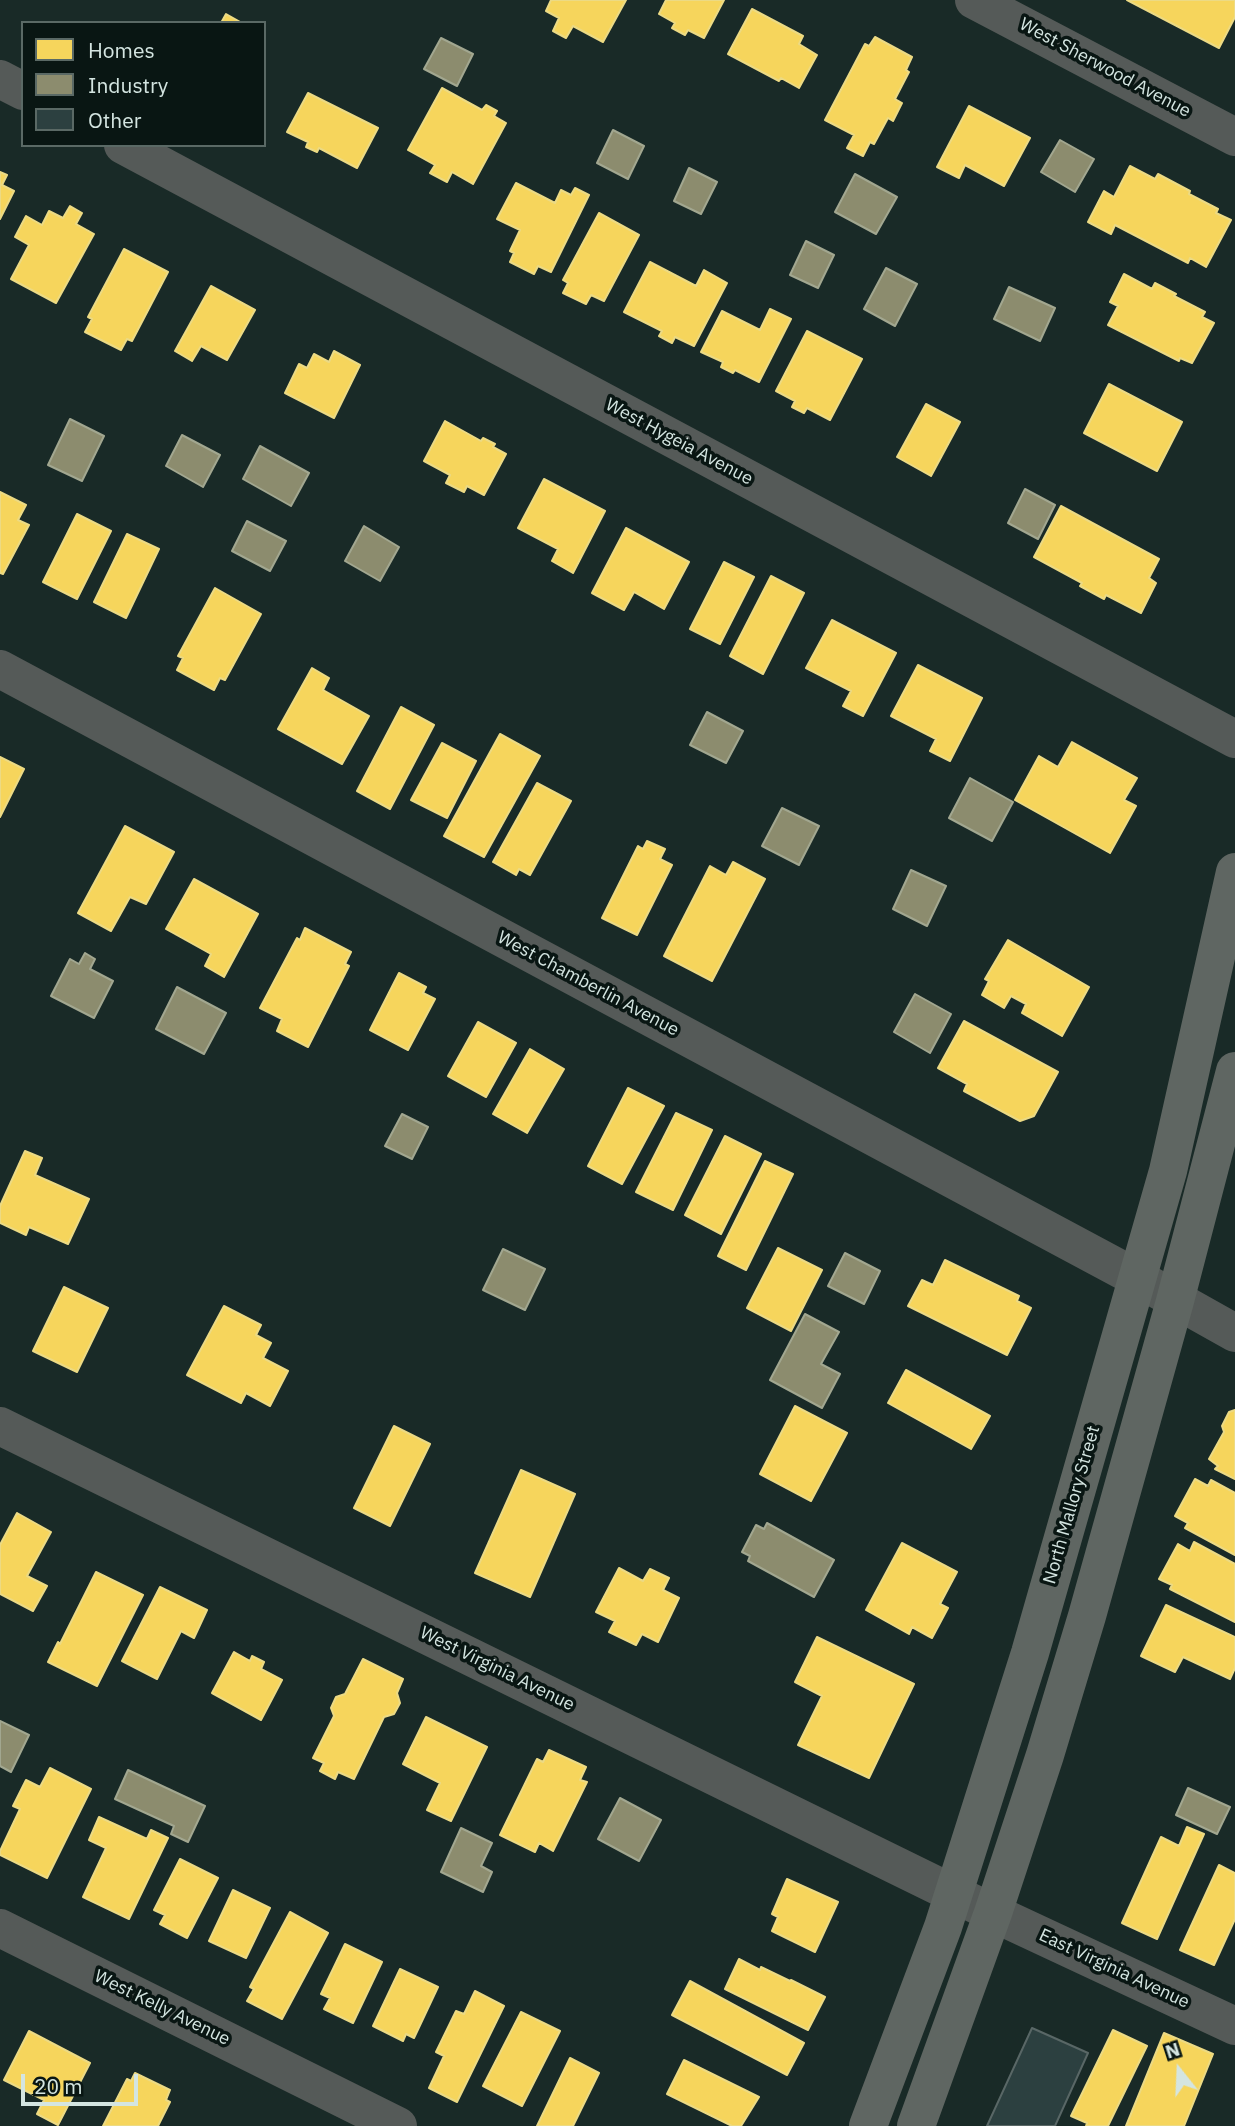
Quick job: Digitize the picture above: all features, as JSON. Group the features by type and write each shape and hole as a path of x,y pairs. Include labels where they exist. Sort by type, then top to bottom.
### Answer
{"main road":[{"name":"North Mallory Street","path":"868,2126 954,1893 1030,1653 1168,1171 1235,872"},
{"path":"916,2126 993,1913 1045,1755 1087,1616 1175,1301 1235,1071"}],"street":[{"name":"West Sherwood Avenue","path":"974,0 1235,137"},
{"path":"0,79 21,91"},
{"name":"West Hygeia Avenue","path":"127,147 1235,739"},
{"name":"West Chamberlin Avenue","path":"0,669 1235,1333"},
{"name":"West Virginia Avenue","path":"0,1426 993,1913"},
{"name":"East Virginia Avenue","path":"993,1913 1235,2025"},
{"name":"West Kelly Avenue","path":"0,1928 398,2126"}],"building: Homes":[{"path":"551,0 626,0 603,42 573,26 566,38 553,31 559,18 546,11"},
{"path":"666,0 724,0 704,38 688,30 685,35 672,28 675,23 659,14"},
{"path":"1127,0 1235,0 1235,17 1219,48"},
{"path":"752,9 803,36 799,44 817,55 799,88 781,78 779,81 728,54"},
{"path":"226,14 238,21 222,21"},
{"path":"875,37 912,57 906,70 909,72 895,99 902,103 893,121 888,118 874,144 870,142 863,156 847,148 854,135 825,120 865,44 869,46"},
{"path":"442,88 482,110 486,105 497,111 494,116 506,123 473,184 452,172 447,182 430,173 435,165 408,150"},
{"path":"308,93 378,128 357,168 319,148 317,152 306,147 308,142 287,132"},
{"path":"969,106 1030,138 1004,186 965,165 959,178 937,167"},
{"path":"1130,166 1155,179 1158,174 1190,191 1189,194 1218,209 1216,213 1231,220 1206,267 1190,258 1188,263 1115,225 1111,234 1088,222 1104,191 1114,197"},
{"path":"0,172 7,175 2,185 14,191 0,219"},
{"path":"516,183 555,203 561,190 571,195 575,188 589,195 551,272 538,266 534,274 510,262 514,253 510,251 520,230 497,219"},
{"path":"70,206 82,213 76,224 94,234 56,303 11,279 29,245 15,237 26,216 42,225 49,211 63,218"},
{"path":"599,213 639,235 604,301 591,295 586,304 563,293 568,283 563,280"},
{"path":"124,249 168,272 132,341 127,339 121,350 85,332 92,319 88,317"},
{"path":"650,262 696,286 704,270 727,283 694,346 675,337 672,343 659,336 662,331 624,312"},
{"path":"1124,274 1152,289 1155,283 1176,294 1174,296 1205,312 1202,317 1214,323 1192,363 1180,358 1179,361 1108,325 1118,306 1110,302"},
{"path":"211,286 255,310 227,360 201,346 192,361 175,351"},
{"path":"770,309 791,319 759,382 735,370 733,373 721,367 723,362 701,352 722,311 760,330"},
{"path":"807,331 862,359 830,420 807,408 804,413 792,407 795,401 776,391"},
{"path":"334,351 360,365 334,418 285,393 299,364 307,368 314,354 329,362"},
{"path":"1109,384 1182,422 1157,471 1084,433"},
{"path":"926,404 960,422 931,476 897,457"},
{"path":"445,421 481,441 483,438 495,444 493,447 506,454 484,495 467,486 464,492 446,483 450,475 424,461"},
{"path":"544,479 605,511 573,573 552,561 558,549 518,528"},
{"path":"0,492 26,505 18,520 29,525 3,574 0,573"},
{"path":"1061,506 1159,559 1149,578 1156,583 1141,613 1106,595 1104,599 1080,586 1082,583 1034,557"},
{"path":"77,514 111,531 77,599 43,582"},
{"path":"626,528 689,562 664,609 634,592 624,610 592,593"},
{"path":"127,534 159,549 126,618 94,602"},
{"path":"724,562 754,577 720,644 690,629"},
{"path":"771,576 804,593 763,674 730,656"},
{"path":"215,588 261,614 225,680 220,678 214,690 177,670 183,658 178,656"},
{"path":"832,620 896,653 863,716 843,706 851,691 806,668"},
{"path":"918,665 982,698 950,761 930,751 936,739 891,716"},
{"path":"312,668 329,678 323,690 369,716 342,764 278,729"},
{"path":"401,707 434,725 390,809 357,791"},
{"path":"500,734 540,756 484,857 444,836"},
{"path":"1072,742 1137,778 1124,800 1136,806 1110,853 1015,800 1039,756 1058,767"},
{"path":"442,743 476,761 447,818 411,800"},
{"path":"0,757 24,769 0,817"},
{"path":"537,783 571,801 530,875 519,869 516,875 493,862"},
{"path":"125,826 174,852 146,904 130,897 111,931 78,913"},
{"path":"647,841 665,849 660,859 672,865 637,935 602,918 638,846 643,849"},
{"path":"733,862 765,879 712,981 664,956 710,866 726,875"},
{"path":"194,879 258,914 224,977 205,966 211,954 166,929"},
{"path":"305,928 351,952 345,964 349,966 308,1047 277,1031 282,1019 260,1008"},
{"path":"1008,940 1089,987 1062,1036 1022,1013 1026,1004 1011,996 1004,1008 982,995 989,981 985,979"},
{"path":"399,973 426,987 423,993 435,999 408,1050 370,1030"},
{"path":"964,1021 1058,1072 1034,1116 1020,1121 964,1091 967,1084 938,1068"},
{"path":"478,1022 516,1043 486,1097 448,1076"},
{"path":"530,1049 564,1069 527,1133 493,1114"},
{"path":"628,1088 664,1106 622,1184 588,1166"},
{"path":"676,1113 712,1130 673,1210 636,1192"},
{"path":"725,1136 761,1154 721,1234 685,1215"},
{"path":"25,1151 42,1158 35,1175 89,1199 68,1244 29,1227 26,1235 0,1223 0,1206"},
{"path":"765,1161 793,1174 746,1270 718,1256"},
{"path":"778,1248 822,1270 791,1331 747,1308"},
{"path":"945,1260 1019,1296 1017,1301 1031,1308 1007,1355 908,1306 922,1280 933,1285"},
{"path":"64,1287 108,1308 77,1372 33,1351"},
{"path":"224,1306 261,1325 256,1335 271,1343 263,1358 288,1371 270,1406 246,1393 241,1403 187,1375"},
{"path":"906,1370 990,1416 971,1449 888,1403"},
{"path":"795,1406 847,1433 811,1501 760,1474"},
{"path":"1235,1410 1235,1479 1215,1469 1218,1466 1209,1459 1224,1432 1222,1426 1229,1412"},
{"path":"394,1426 430,1444 390,1526 354,1508"},
{"path":"521,1470 575,1494 530,1597 475,1573"},
{"path":"1195,1479 1208,1486 1211,1480 1235,1493 1235,1555 1185,1528 1188,1523 1175,1516"},
{"path":"17,1513 51,1532 27,1576 47,1586 33,1611 0,1594 0,1545"},
{"path":"1194,1542 1235,1564 1235,1622 1170,1589 1172,1585 1159,1579 1178,1544 1190,1551"},
{"path":"902,1543 957,1572 940,1604 948,1608 932,1638 912,1627 909,1634 866,1610"},
{"path":"619,1568 643,1581 650,1569 669,1578 663,1590 679,1598 658,1642 642,1634 636,1645 609,1632 615,1621 596,1612"},
{"path":"96,1572 143,1595 97,1686 48,1662 58,1642 60,1644"},
{"path":"160,1587 207,1610 194,1638 181,1631 157,1679 122,1661"},
{"path":"1166,1605 1235,1637 1235,1668 1230,1679 1183,1657 1175,1672 1141,1656"},
{"path":"817,1637 914,1684 869,1778 798,1745 822,1696 795,1682"},
{"path":"234,1652 250,1661 252,1656 264,1662 261,1669 282,1680 261,1720 212,1693"},
{"path":"363,1659 403,1679 397,1693 400,1703 394,1714 384,1717 354,1779 338,1772 335,1779 320,1771 324,1763 313,1758 334,1716 331,1708 336,1697 345,1694"},
{"path":"426,1717 487,1747 451,1821 427,1810 440,1783 403,1764"},
{"path":"549,1750 586,1767 580,1780 587,1782 553,1851 539,1843 535,1852 500,1835 537,1759 543,1762"},
{"path":"50,1768 91,1789 47,1878 0,1855 0,1851 20,1809 13,1806 26,1780 40,1787"},
{"path":"99,1817 147,1839 151,1830 168,1838 129,1919 83,1897 106,1848 89,1840"},
{"path":"1187,1827 1204,1834 1157,1939 1122,1923 1161,1837 1179,1846"},
{"path":"180,1859 218,1878 187,1938 160,1924 165,1915 154,1910"},
{"path":"1219,1865 1235,1873 1235,1919 1214,1965 1180,1950"},
{"path":"787,1879 838,1902 815,1952 772,1931 778,1917 772,1914"},
{"path":"233,1890 270,1908 246,1958 209,1941"},
{"path":"290,1912 328,1933 282,2019 247,2001 254,1989 250,1987"},
{"path":"345,1944 382,1962 353,2023 324,2009 330,1998 321,1994"},
{"path":"739,1959 825,1997 808,2030 725,1989"},
{"path":"400,1969 438,1987 414,2038 406,2034 403,2041 373,2026"},
{"path":"690,1981 804,2043 787,2075 672,2015"},
{"path":"475,1991 504,2006 457,2102 429,2088 444,2056 436,2052 456,2011 464,2014"},
{"path":"521,2012 560,2031 522,2106 483,2086"},
{"path":"1113,2030 1147,2046 1108,2126 1086,2126 1087,2123 1071,2116"},
{"path":"29,2031 90,2063 58,2125 37,2114 44,2100 4,2080"},
{"path":"1164,2033 1213,2054 1184,2126 1126,2126"},
{"path":"570,2058 599,2073 573,2126 537,2126"},
{"path":"684,2060 759,2097 741,2126 732,2126 667,2094"},
{"path":"135,2073 170,2090 166,2100 170,2102 158,2126 103,2126 127,2079 131,2081"}],"building: Industry":[{"path":"441,38 473,54 457,86 424,69"},
{"path":"613,130 644,146 628,179 597,163"},
{"path":"1060,140 1094,159 1075,192 1041,172"},
{"path":"689,168 717,182 701,214 674,201"},
{"path":"855,174 897,197 876,234 835,212"},
{"path":"806,241 834,255 818,288 790,275"},
{"path":"886,268 917,284 895,326 864,309"},
{"path":"1009,287 1055,308 1040,341 994,319"},
{"path":"70,419 104,436 82,481 48,465"},
{"path":"182,435 220,455 203,487 166,466"},
{"path":"260,446 309,473 291,506 243,479"},
{"path":"1025,489 1055,505 1038,539 1008,523"},
{"path":"247,521 286,541 270,571 232,551"},
{"path":"364,526 399,547 380,581 345,561"},
{"path":"707,712 743,731 726,763 690,745"},
{"path":"970,778 1013,802 992,841 949,818"},
{"path":"782,808 819,826 799,865 762,846"},
{"path":"911,870 946,886 927,926 893,909"},
{"path":"85,953 95,959 90,969 113,981 94,1018 51,996 70,959 79,964"},
{"path":"177,987 226,1013 204,1054 156,1029"},
{"path":"915,994 951,1014 930,1053 894,1032"},
{"path":"402,1114 428,1127 412,1159 385,1146"},
{"path":"503,1249 545,1269 525,1310 483,1290"},
{"path":"845,1253 880,1271 864,1304 828,1286"},
{"path":"805,1314 839,1332 821,1364 840,1374 822,1408 770,1380"},
{"path":"767,1523 834,1560 814,1597 748,1561 750,1556 742,1552 756,1525 764,1529"},
{"path":"0,1721 29,1735 11,1772 0,1766"},
{"path":"128,1770 205,1806 188,1842 171,1834 174,1826 115,1799"},
{"path":"1188,1788 1230,1807 1217,1834 1176,1815"},
{"path":"620,1798 661,1820 639,1861 598,1839"},
{"path":"461,1828 492,1843 481,1866 492,1872 483,1892 441,1872"}],"building: Other":[{"path":"1032,2028 1088,2053 1055,2126 987,2126"}]}
